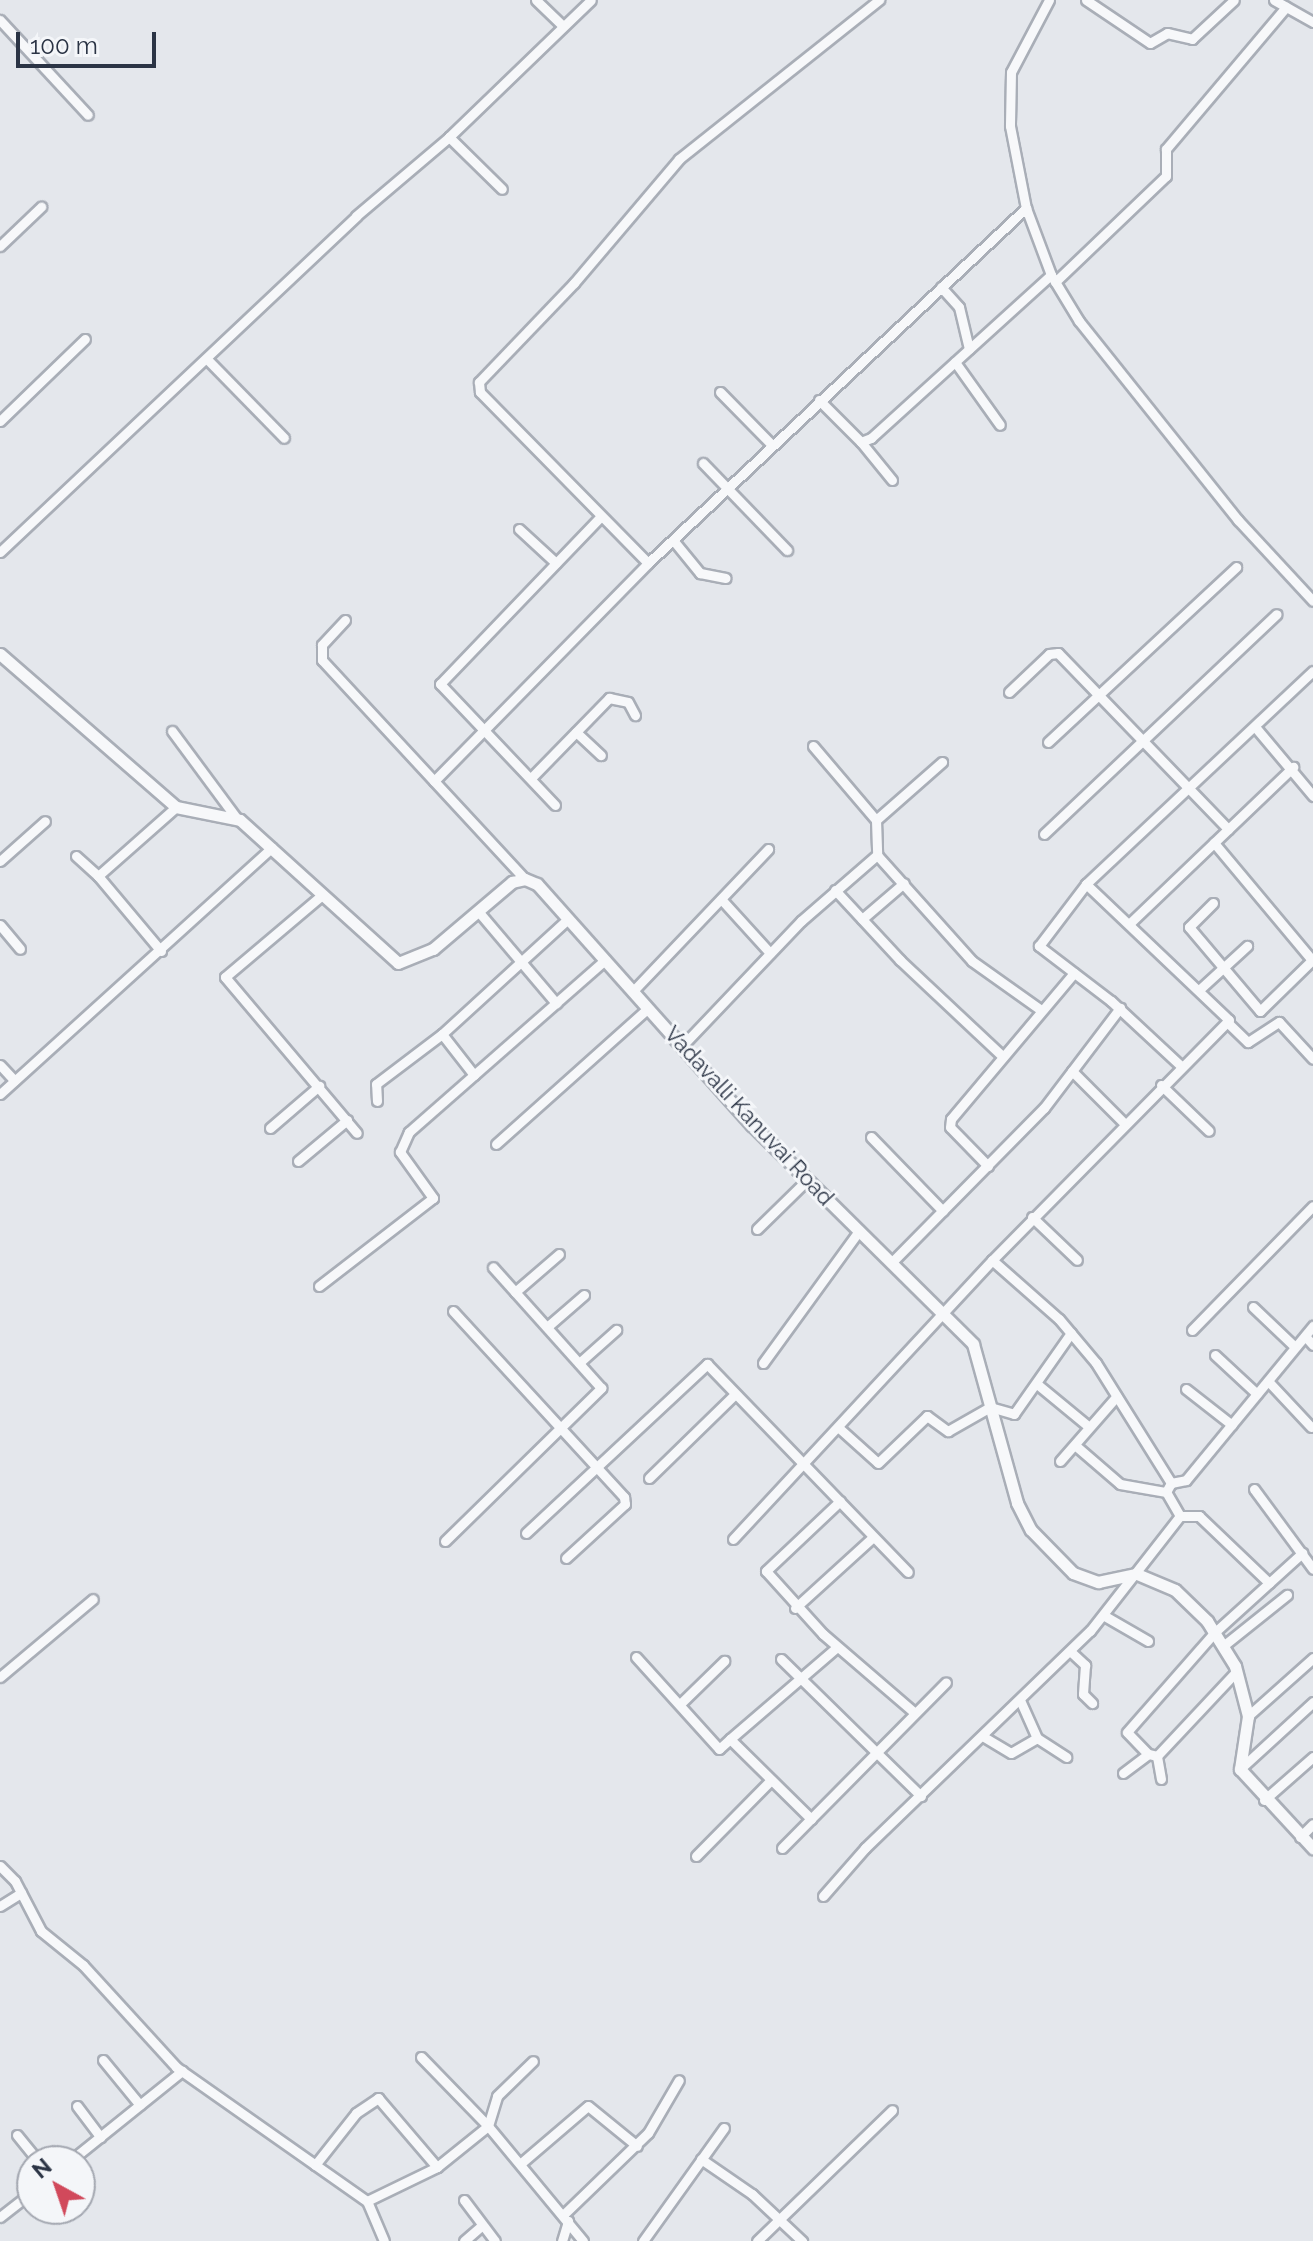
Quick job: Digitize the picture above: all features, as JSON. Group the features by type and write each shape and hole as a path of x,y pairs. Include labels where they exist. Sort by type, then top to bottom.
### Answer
{"street":[{"path":"536,0 562,25"},
{"path":"0,552 356,216 449,137 591,0"},
{"path":"648,563 480,392 479,382 574,283 679,159 879,0"},
{"path":"1049,0 1011,72 1010,126 1026,208 1053,279 1079,321 1238,520 1313,601"},
{"path":"1086,0 1150,43 1167,33 1192,39 1234,0"},
{"path":"1274,0 1313,22"},
{"path":"861,442 1053,279 1166,176 1166,149 1286,7"},
{"path":"2,26 88,115"},
{"path":"449,137 502,189"},
{"path":"0,246 41,207"},
{"path":"434,781 648,563 1026,208"},
{"path":"941,287 959,307 969,349"},
{"path":"0,421 85,339"},
{"path":"207,359 284,438"},
{"path":"955,362 1000,425"},
{"path":"720,392 772,445"},
{"path":"819,400 861,442 892,480"},
{"path":"703,463 787,550"},
{"path":"555,805 440,684 600,517"},
{"path":"519,529 556,563"},
{"path":"673,540 700,573 726,578"},
{"path":"1048,742 1236,567"},
{"path":"1044,834 1277,614"},
{"path":"172,731 237,819 272,847 398,963 433,949 512,882 525,879 322,660 322,645 345,620"},
{"path":"1009,692 1053,652 1098,694 1228,829"},
{"path":"0,654 176,807 237,819"},
{"path":"1181,1066 1120,1008 1039,946 1086,884 1256,728 1313,671"},
{"path":"531,778 609,698 628,702 635,715"},
{"path":"1256,728 1293,767 1313,796"},
{"path":"576,732 601,755"},
{"path":"813,746 876,820 877,855 972,961 1041,1010"},
{"path":"876,820 942,762"},
{"path":"1130,923 1293,767"},
{"path":"98,876 176,807"},
{"path":"0,861 45,821"},
{"path":"1213,903 1189,927 1260,1011 1312,960 1214,843"},
{"path":"0,1094 272,847"},
{"path":"633,991 768,849"},
{"path":"682,1046 770,953 835,890 877,855"},
{"path":"76,856 98,876 161,951"},
{"name":"Vadavalli Kanuvai Road","path":"525,879 537,884 807,1180 973,1344 1017,1503 1031,1530 1073,1573 1098,1582 1137,1574"},
{"path":"862,919 904,883"},
{"path":"1086,884 1200,989 1248,1042 1279,1022 1313,1059"},
{"path":"835,890 1000,1054"},
{"path":"322,895 225,977 357,1133"},
{"path":"721,899 770,953"},
{"path":"478,911 556,1003"},
{"path":"377,1101 376,1084 442,1034 568,919"},
{"path":"0,925 20,949"},
{"path":"1200,989 1247,946"},
{"path":"319,1286 433,1198 400,1152 409,1132 605,960"},
{"path":"988,1166 950,1127 951,1119 1000,1054 1074,973"},
{"path":"496,1144 648,1008"},
{"path":"891,1263 988,1166 1072,1071 1120,1008"},
{"path":"733,1539 1032,1217 1227,1022"},
{"path":"442,1034 474,1075"},
{"path":"0,1065 14,1080"},
{"path":"1072,1071 1124,1123"},
{"path":"1161,1085 1209,1131"},
{"path":"270,1128 319,1086"},
{"path":"298,1161 347,1120"},
{"path":"871,1137 943,1211"},
{"path":"757,1229 807,1180"},
{"path":"1192,1330 1313,1206"},
{"path":"1032,1217 1077,1260"},
{"path":"763,1363 859,1231"},
{"path":"515,1292 559,1254"},
{"path":"992,1260 1071,1333 1117,1396 1168,1487 1180,1516"},
{"path":"445,1541 601,1388 493,1267"},
{"path":"547,1327 584,1295"},
{"path":"1253,1307 1295,1347"},
{"path":"453,1311 598,1466 625,1504 566,1558"},
{"path":"1076,1446 1120,1484 1168,1487 1186,1480 1313,1326"},
{"path":"579,1363 616,1330"},
{"path":"839,1428 878,1463 927,1416 948,1431 990,1407 1014,1414 1071,1333"},
{"path":"1305,1336 1313,1345"},
{"path":"1215,1355 1257,1394"},
{"path":"526,1533 707,1364 908,1572"},
{"path":"1268,1381 1311,1427"},
{"path":"1037,1384 1088,1426"},
{"path":"1186,1389 1232,1425"},
{"path":"649,1478 735,1394"},
{"path":"1060,1461 1117,1396"},
{"path":"1254,1489 1313,1569"},
{"path":"840,1501 766,1571 795,1608 915,1713"},
{"path":"823,1896 1070,1651 1137,1574 1180,1516"},
{"path":"1180,1516 1199,1516 1269,1583"},
{"path":"795,1608 873,1537"},
{"path":"1161,1779 1153,1755 1127,1732 1215,1632 1269,1583 1313,1550"},
{"path":"1137,1574 1175,1590 1215,1632 1236,1672 1248,1716 1240,1769 1264,1800 1313,1848"},
{"path":"1223,1646 1287,1595"},
{"path":"0,1677 93,1599"},
{"path":"1103,1615 1148,1641"},
{"path":"636,1657 719,1749 837,1647"},
{"path":"1070,1651 1085,1665 1083,1694 1092,1703"},
{"path":"1248,1716 1313,1658"},
{"path":"781,1659 797,1680 878,1751 921,1796"},
{"path":"680,1704 724,1661"},
{"path":"1123,1773 1153,1755 1236,1672"},
{"path":"782,1848 946,1682"},
{"path":"1020,1700 1037,1738 1066,1757"},
{"path":"1240,1769 1313,1702"},
{"path":"984,1737 1011,1753 1037,1738"},
{"path":"730,1739 811,1819"},
{"path":"1264,1800 1313,1757"},
{"path":"696,1856 770,1781"},
{"path":"1300,1837 1313,1824"},
{"path":"0,1866 21,1893 41,1931 83,1965 182,2071 367,2201 383,2238 372,2241"},
{"path":"0,1906 21,1893"},
{"path":"421,2057 488,2126 583,2241"},
{"path":"103,2060 140,2105"},
{"path":"367,2201 437,2167 488,2126 497,2096 533,2061"},
{"path":"90,2145 182,2071"},
{"path":"562,2241 566,2218 637,2146 679,2080"},
{"path":"315,2165 356,2113 378,2098 437,2167"},
{"path":"77,2106 100,2137"},
{"path":"520,2164 588,2106 637,2146"},
{"path":"757,2241 892,2110"},
{"path":"643,2241 724,2128"},
{"path":"17,2135 25,2145"},
{"path":"701,2159 802,2241"},
{"path":"464,2200 495,2241"},
{"path":"0,2217 16,2204"},
{"path":"464,2241 481,2226"}]}
